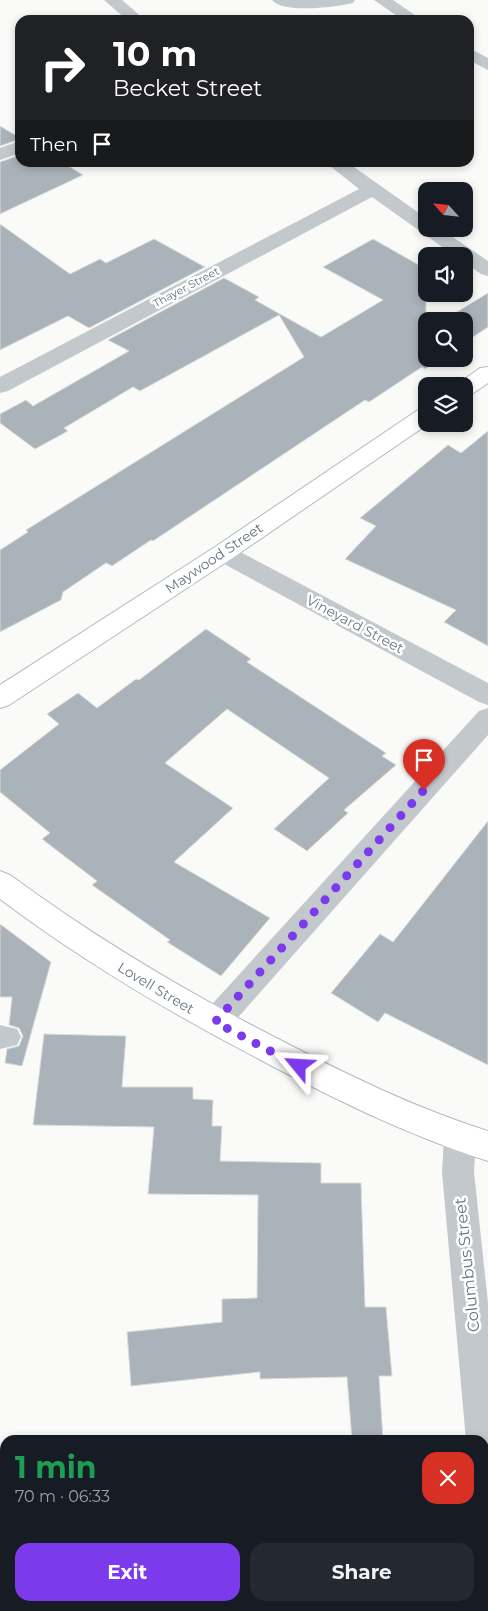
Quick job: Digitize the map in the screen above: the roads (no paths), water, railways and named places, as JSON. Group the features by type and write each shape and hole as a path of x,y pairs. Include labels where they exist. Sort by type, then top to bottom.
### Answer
{"street":[{"path":"112,0 132,15"},
{"path":"382,0 406,15"},
{"path":"474,56 488,65"},
{"path":"0,155 15,148"},
{"path":"341,167 418,221"},
{"name":"Thayer Street","path":"0,386 372,189"},
{"path":"442,238 488,270"},
{"path":"473,383 488,373"},
{"name":"Maywood Street","path":"0,698 222,553 418,420"},
{"name":"Vineyard Street","path":"222,553 488,695"},
{"path":"215,1022 488,718"},
{"name":"Lovell Street","path":"0,883 46,918 137,978 215,1022 333,1083 474,1142"},
{"name":"Columbus Street","path":"474,1142 458,1172 483,1435"}],"lane":[{"path":"279,0 300,4 321,4 348,0"}]}
